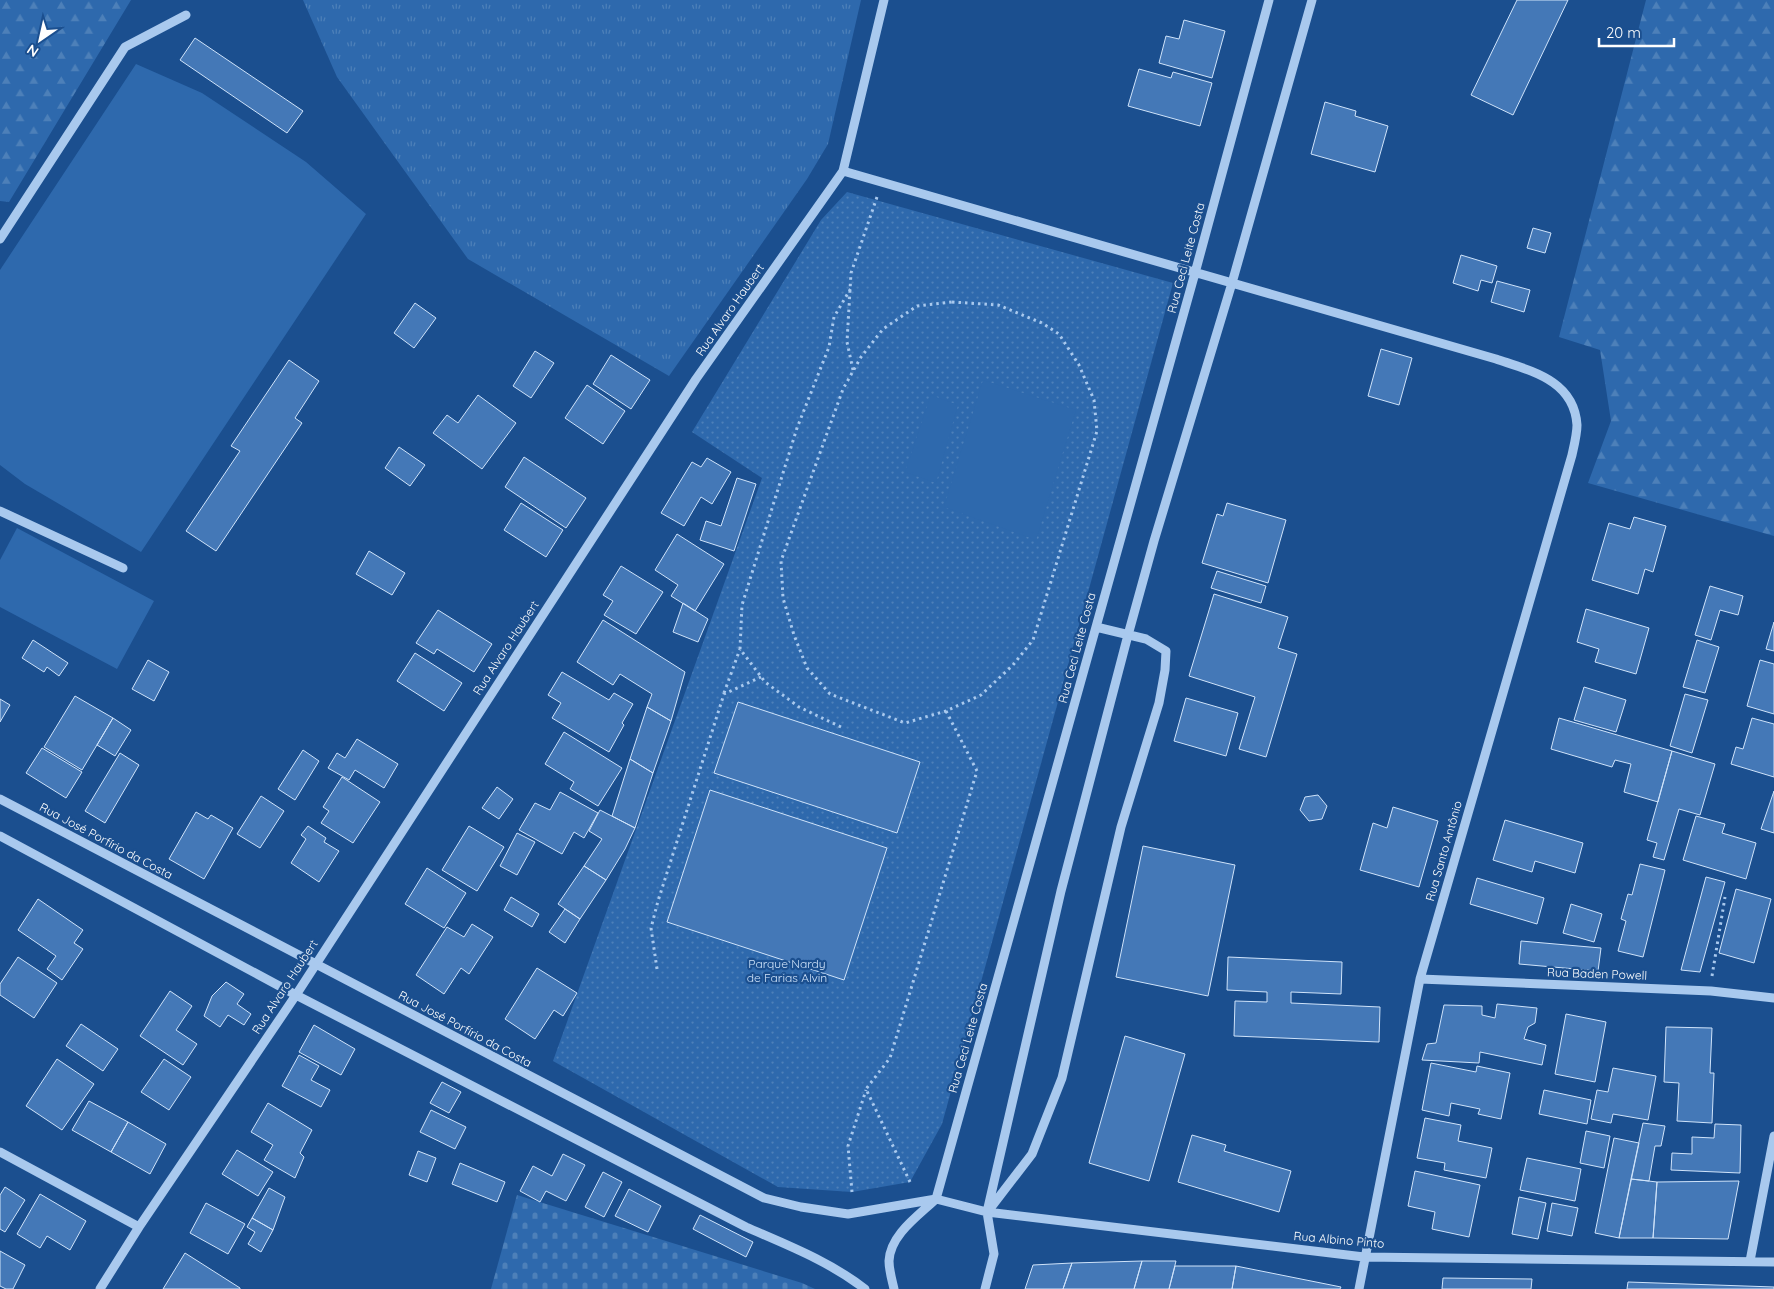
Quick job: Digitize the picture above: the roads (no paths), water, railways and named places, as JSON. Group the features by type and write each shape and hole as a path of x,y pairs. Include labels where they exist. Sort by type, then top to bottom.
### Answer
{"street":[{"name":"Rua Alvaro Haubert","path":"100,1289 139,1227 315,965 696,379 843,171 884,0"},
{"name":"Rua Ceci Leite Costa","path":"936,1199 1195,273 1269,0"},
{"path":"985,1289 994,1254 987,1212 1061,891 1128,635 1232,283 1312,0"},
{"path":"0,239 125,46 186,15"},
{"path":"843,171 1232,283"},
{"name":"Rua Santo Antônio","path":"1232,283 1496,359 1544,376 1560,387 1572,404 1577,425 1572,455 1420,979 1359,1289"},
{"path":"0,511 123,568"},
{"path":"987,1212 1032,1154 1062,1078 1121,827 1159,703 1165,670 1166,651 1146,639 1096,627"},
{"name":"Rua José Porfírio da Costa","path":"0,799 764,1198 801,1207 848,1214 936,1199"},
{"path":"0,836 296,994 746,1228 807,1253 854,1280 865,1289"},
{"name":"Rua Baden Powell","path":"1420,979 1711,991 1774,998"},
{"path":"1750,1261 1774,1136"},
{"path":"0,1152 139,1227"},
{"path":"894,1289 889,1261 893,1244 905,1228 936,1199"},
{"name":"Rua Albino Pinto","path":"936,1199 987,1212 1364,1257 1774,1262"}],"park label":[{"name":"Parque Nardy de Farias Alvin","path":"787,971"}]}
